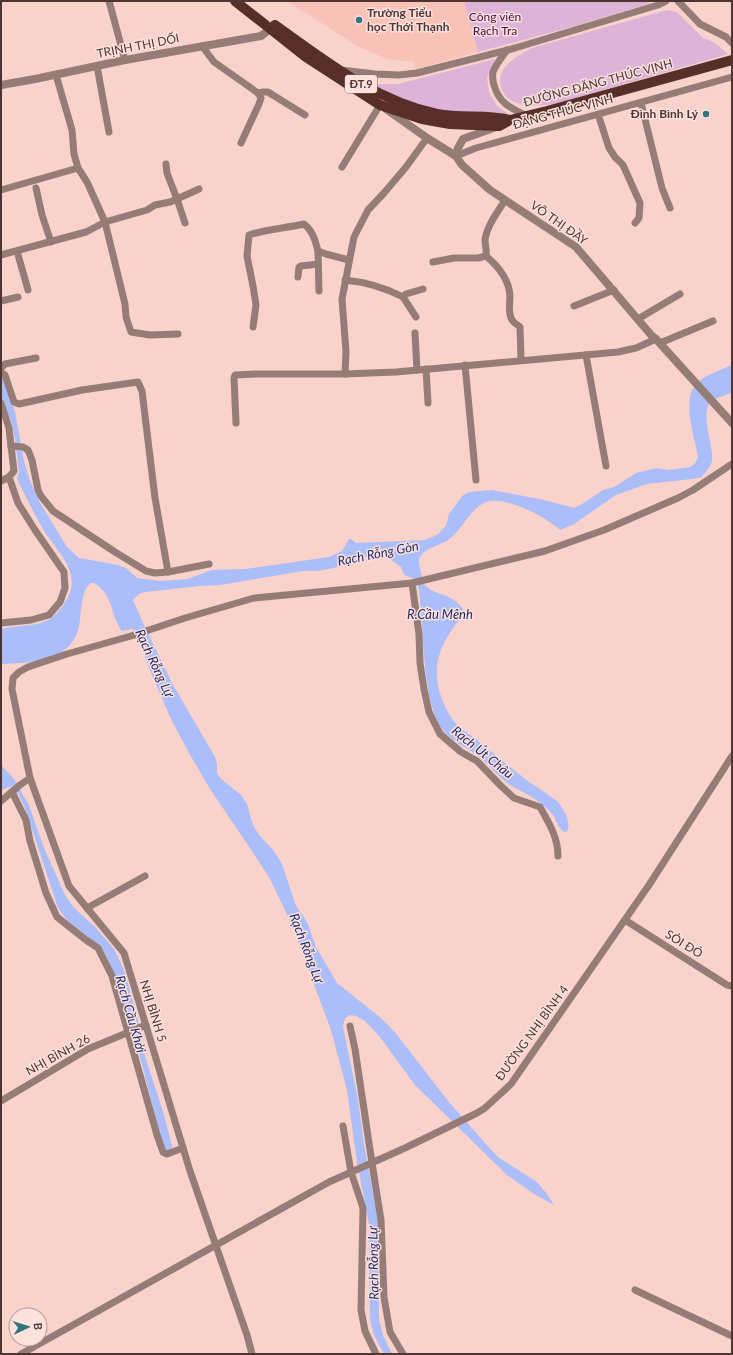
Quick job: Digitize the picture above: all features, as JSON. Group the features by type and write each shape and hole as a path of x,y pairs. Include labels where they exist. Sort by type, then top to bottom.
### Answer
{"main road":[{"name":"ĐƯỜNG ĐẶNG THÚC VỊNH","path":"235,1 336,69 373,91 409,107 440,114 464,117 498,117 510,120"},
{"name":"ĐƯỜNG ĐẶNG THÚC VỊNH","path":"244,1 306,57 380,105 422,119 450,124 499,126 510,120 732,60"}],"street":[{"path":"109,1 125,60"},
{"path":"336,69 375,74 400,75 417,73 507,50 658,5 666,1"},
{"path":"678,1 700,24 726,37 732,43"},
{"name":"TRỊNH THỊ DỐI","path":"1,85 125,60 261,36 273,27"},
{"path":"202,46 214,62 258,93 261,98 240,143"},
{"path":"507,50 498,62 493,73 493,82 500,100 527,116"},
{"path":"97,66 109,132"},
{"path":"56,75 72,130 74,154 78,168 87,182 106,222 125,304 126,318 131,332 150,335 178,334"},
{"name":"ĐẶNG THÚC VỊNH","path":"456,156 476,148 732,77"},
{"path":"258,93 268,92 305,115"},
{"path":"641,103 662,188 670,208"},
{"path":"342,167 380,105"},
{"name":"VÕ THỊ ĐẦY","path":"380,105 426,138 456,156 462,165 490,190 576,247 652,336 732,423"},
{"path":"598,114 610,148 615,157 623,165 640,202 639,218 635,223"},
{"name":"ĐẶNG THÚC VỊNH","path":"456,156 463,139 499,126"},
{"path":"345,374 346,352 342,299 354,237 368,210 406,167 426,138"},
{"path":"166,164 167,173 178,199 186,224"},
{"path":"1,190 78,168"},
{"path":"36,188 42,215 51,242"},
{"path":"1,255 86,232 106,222 147,210 155,205 170,202 200,189"},
{"path":"486,256 487,252 485,242 487,232 505,200"},
{"path":"253,327 256,305 254,286 247,256 249,235 260,231 281,229 304,224 310,229 318,251 319,291"},
{"path":"17,251 28,290"},
{"path":"318,251 349,260"},
{"path":"433,262 454,258 478,258 486,256"},
{"path":"486,256 502,272 507,285 510,296 509,308 511,320 520,327 521,360"},
{"path":"298,277 299,268 301,266 318,264"},
{"path":"345,280 362,282 390,290 403,297 416,317"},
{"path":"403,297 406,294 423,289"},
{"path":"574,306 614,290"},
{"path":"638,319 680,294"},
{"path":"1,301 18,297"},
{"path":"236,422 235,375 396,372 618,352 658,341 713,321"},
{"path":"415,333 417,370"},
{"path":"586,355 606,466"},
{"path":"1,368 5,364 36,358"},
{"path":"465,365 476,480"},
{"path":"426,369 428,403"},
{"path":"1,372 5,375 14,402 19,404 82,390 138,382 142,391 155,498 168,572"},
{"path":"1,403 13,446 14,471 10,477 1,482"},
{"path":"13,446 23,447 31,453 38,490 53,511 114,552 146,571 155,573 209,564"},
{"path":"558,856 558,845 551,826 540,807 514,798 477,760 461,752 440,734 428,712 420,663 414,583 545,551 604,530 688,493 732,464"},
{"path":"1,623 31,620 49,615 60,602 65,588 64,572 18,503 10,477"},
{"name":"NHỊ BÌNH 5","path":"252,1354 247,1334 217,1244 190,1171 144,1026 124,952 68,886 30,778 12,689 13,678 19,672 28,667 148,629 254,598 414,583"},
{"name":"ĐƯỜNG NHỊ BÌNH 4","path":"21,1354 329,1182 467,1118 476,1111 486,1108 511,1084 653,879 732,756"},
{"path":"1,801 30,778"},
{"path":"13,791 26,820 30,841 46,893 58,917 98,948 112,976 163,1152 167,1154 183,1148"},
{"path":"87,908 145,876"},
{"name":"SỎI ĐỎ","path":"625,920 727,985 732,986"},
{"name":"NHỊ BÌNH 26","path":"1,1101 88,1049 144,1026"},
{"path":"350,1026 355,1049 370,1164 381,1220 384,1297 390,1332 403,1354"},
{"path":"343,1126 363,1208 361,1310 365,1331 376,1354"},
{"path":"636,1290 732,1336"}],"shaded area":[{"path":"287,1 464,1 478,52 416,69 414,62 387,59 359,47"}],"green space":[{"name":"Công viên Rạch Tra","path":"464,1 652,1 648,4 571,27 478,52"},
{"path":"667,10 677,12 703,38 714,42 728,54 555,104 526,105 511,101 503,93 500,82 502,71 518,56 532,48"},
{"path":"495,59 487,77 489,92 497,106 508,114 498,115 431,112 367,84 398,84"}],"water":[{"name":"R.Cầu Mênh","path":"732,365 732,392 715,399 707,408 706,414 712,461 702,477 647,484 616,495 574,524 560,530 545,519 523,508 500,501 490,501 477,508 453,536 448,540 430,548 422,554 420,558 419,565 424,584 433,591 455,601 464,611 444,643 438,661 437,679 441,697 448,713 455,723 461,728 529,782 557,801 568,819 568,827 567,831 565,832 558,825 553,815 539,802 509,784 480,757 453,740 445,733 437,720 431,703 427,683 418,585 415,579 404,575 401,567 390,559 381,556 372,556 351,560 334,568 318,571 303,571 220,585 145,592 139,594 133,600 173,685 214,755 217,763 217,773 220,778 241,795 247,804 253,825 259,835 274,851 282,864 296,906 307,922 316,947 337,983 382,1019 394,1031 448,1101 485,1143 498,1157 537,1182 554,1205 534,1194 507,1175 415,1085 380,1037 365,1021 356,1016 350,1015 346,1018 343,1027 358,1099 364,1144 378,1220 379,1319 383,1335 392,1354 384,1354 373,1333 370,1318 369,1224 357,1162 347,1090 331,1030 292,925 270,879 210,789 189,753 171,719 149,668 136,631 132,629 122,631 118,625 105,593 94,583 91,583 87,587 82,602 78,632 70,645 62,652 43,660 1,664 1,629 41,623 52,618 65,602 72,582 66,563 42,527 17,479 19,472 15,438 12,424 1,396 1,376 7,386 15,412 24,461 30,481 39,501 67,547 79,558 118,565 126,568 137,578 161,581 187,579 212,570 245,569 329,557 342,551 349,539 356,543 425,540 437,535 446,526 449,514 462,496 469,492 492,490 544,500 574,508 603,490 614,487 636,473 657,468 668,470 691,467 696,462 698,457 689,407 693,389 698,382 714,372"},
{"name":"Rạch Cầu Khởi","path":"1,765 14,779 29,805 44,848 64,893 73,907 96,928 114,949 120,961 125,973 137,1016 145,1056 164,1115 172,1146 171,1151 164,1151 142,1064 113,972 106,955 99,946 67,920 58,908 25,808 18,793 12,786 1,790"}],"place":[{"name":"Trường Tiểu học Thới Thạnh","path":"359,20"},
{"name":"Đình Bình Lý","path":"706,114"}],"water label":[{"name":"Rạch Rỗng Gòn","path":"378,553"},
{"name":"Rạch Rỗng Lự","path":"155,663"},
{"name":"Rạch Út Châu","path":"483,752"},
{"name":"Rạch Rỗng Lự","path":"307,948"},
{"name":"Rạch Rỗng Lự","path":"373,1263"}]}
